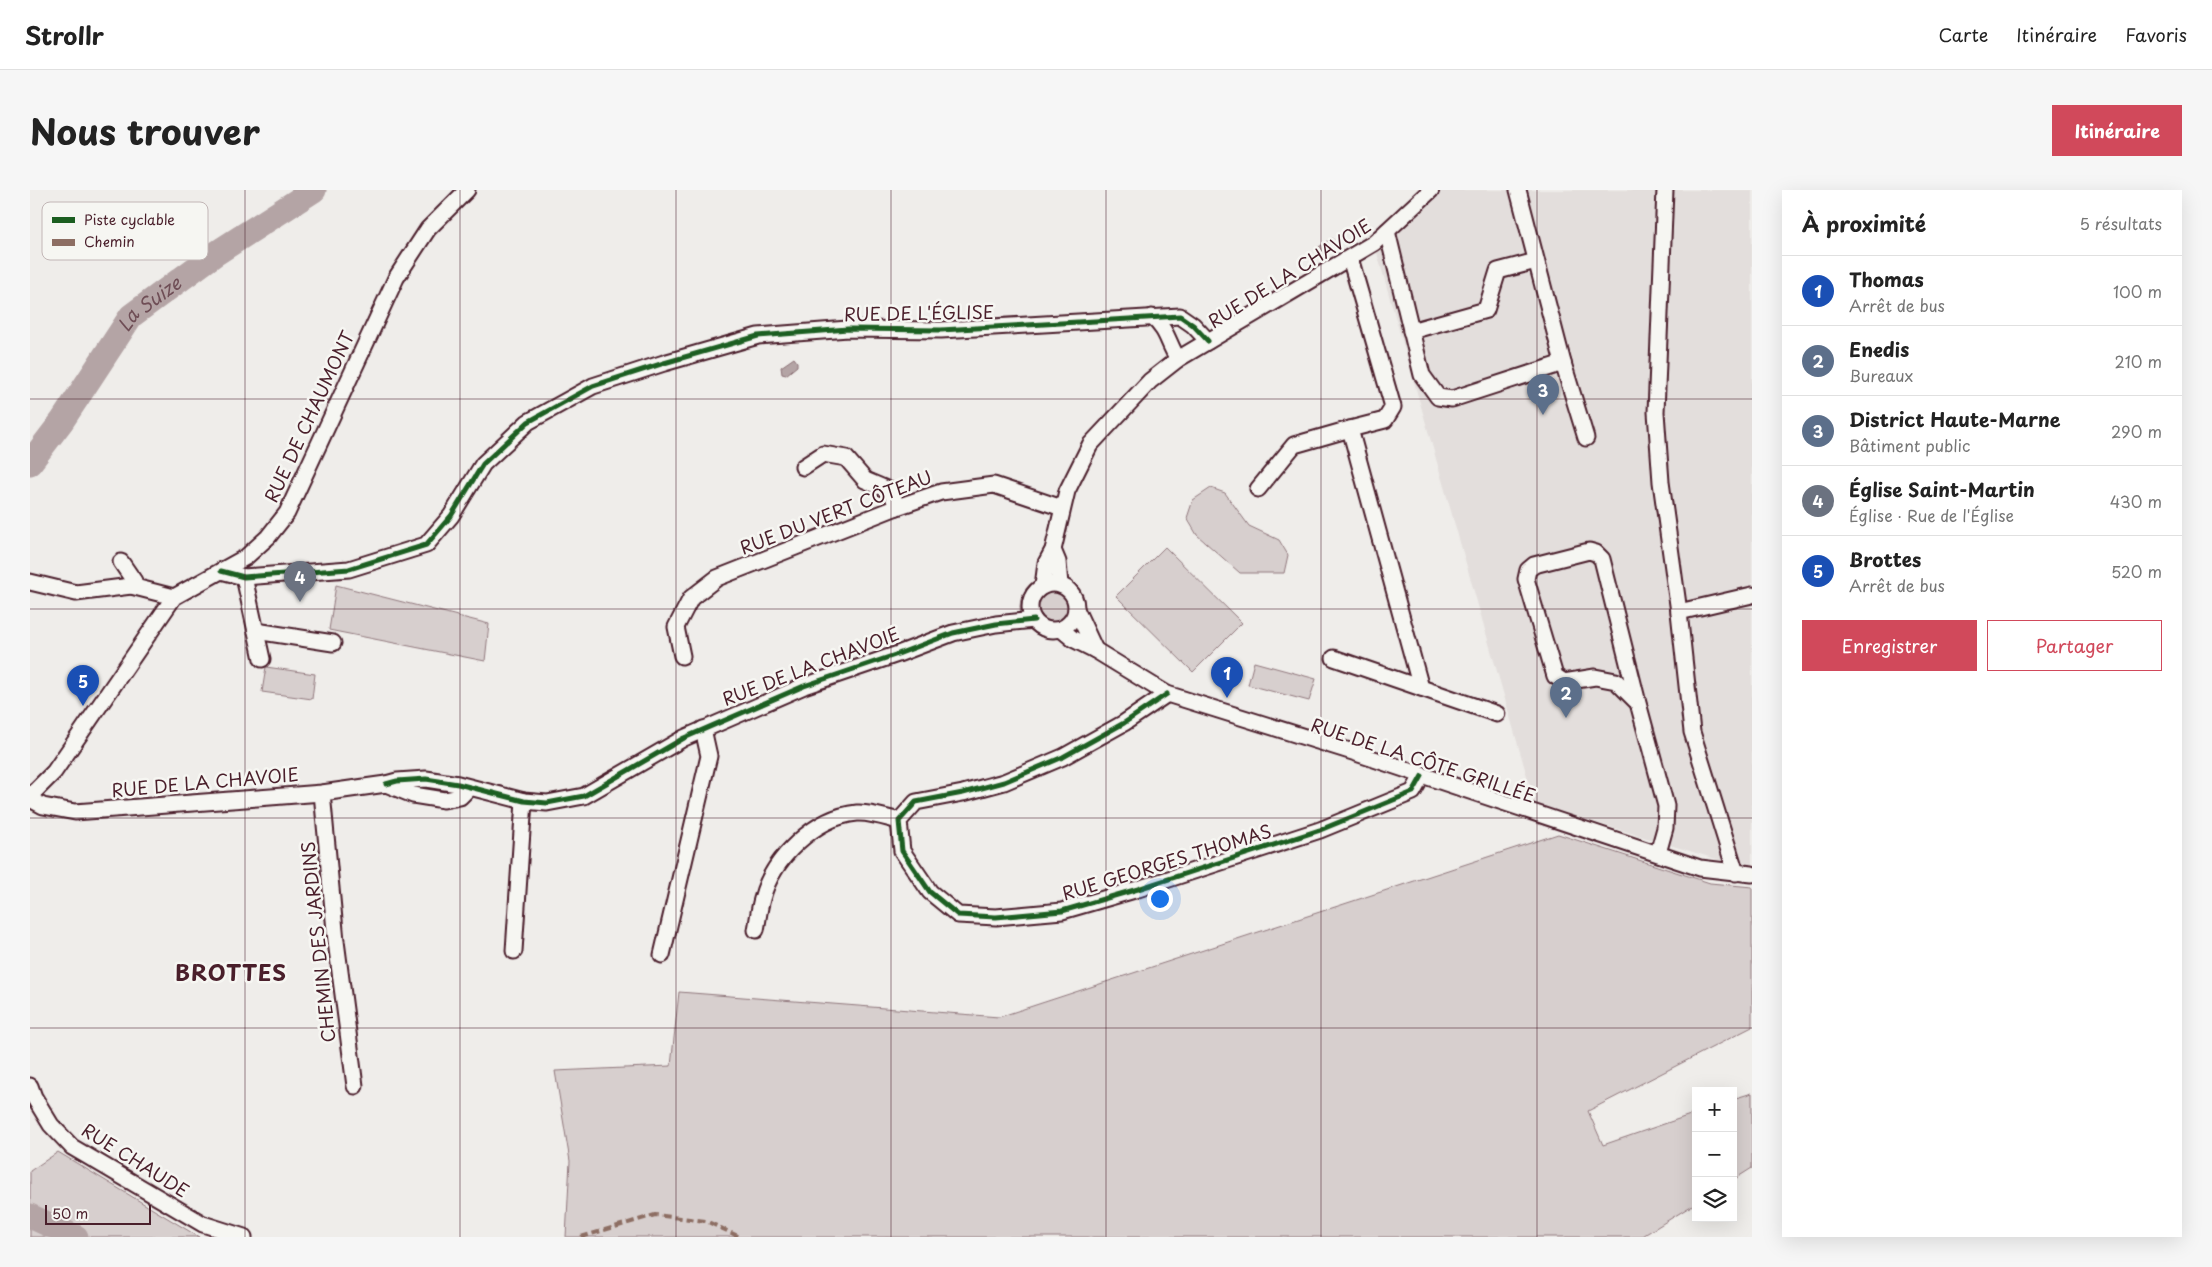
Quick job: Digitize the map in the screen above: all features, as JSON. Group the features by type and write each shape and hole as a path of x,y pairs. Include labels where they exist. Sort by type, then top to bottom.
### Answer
{"street":[{"name":"RUE DE CHAUMONT","path":"30,797 54,772 174,597 246,557 268,537 287,513 396,278 428,229 467,190"},
{"name":"RUE DE LA CHAVOIE","path":"1043,586 1046,563 1054,550 1067,491 1090,445 1150,380 1178,359 1374,243 1431,190"},
{"path":"1518,190 1563,363 1586,438"},
{"path":"1664,190 1656,412 1661,482 1679,612 1692,732 1736,872"},
{"path":"1387,231 1422,375 1438,397 1452,399 1563,363"},
{"path":"1258,489 1294,445 1385,420 1393,407 1350,258"},
{"path":"1411,330 1486,310 1498,271 1536,261"},
{"name":"RUE DE L'ÉGLISE","path":"221,571 244,578 349,569 426,545 451,516 483,464 528,422 593,386 758,336 848,329 941,330 1180,316 1193,325 1208,341"},
{"path":"1152,317 1164,327 1178,359"},
{"path":"1350,429 1421,688"},
{"path":"803,467 823,454 846,458 865,480 891,491 897,507"},
{"name":"RUE DU VERT CÔTEAU","path":"682,656 676,628 691,598 716,578 897,507 941,492 994,485 1062,508"},
{"name":"RUE DE LA CHAVOIE","path":"1054,550 1058,562 1060,585"},
{"path":"1638,703 1616,682 1595,678 1564,682 1555,676 1526,579 1528,570 1534,565 1589,551 1596,553 1602,559 1666,806 1665,828 1658,853"},
{"path":"121,562 134,581 131,586"},
{"path":"244,578 262,659"},
{"path":"30,582 76,593 131,586 174,597"},
{"path":"1076,609 1071,621 1061,629 1046,629 1034,620 1030,605 1032,598 1043,586 1048,584 1060,585 1072,595 1076,609 1095,650"},
{"path":"1679,612 1752,595"},
{"name":"RUE DE LA CHAVOIE","path":"30,797 44,806 75,812 322,793 386,784 413,795 444,800 460,797 469,788 524,801 547,803 584,796 684,738 804,686 953,633 996,624 1034,620"},
{"name":"RUE DE LA CÔTE GRILLÉE","path":"1061,629 1073,639 1095,650 1167,694 1221,710 1700,868 1752,874"},
{"path":"256,631 332,642"},
{"path":"1334,658 1497,714"},
{"path":"756,930 762,898 772,875 790,849 822,824 858,813 899,821 916,802 963,793 1004,782 1063,757 1124,723 1167,694"},
{"path":"662,955 709,756 703,729"},
{"name":"RUE GEORGES THOMAS","path":"899,821 902,851 930,892 958,915 996,917 1062,911 1226,862 1320,830 1414,792 1422,776"},
{"name":"CHEMIN DES JARDINS","path":"322,793 336,941 355,1086"},
{"path":"514,951 524,801"},
{"name":"RUE CHAUDE","path":"30,1086 34,1097 51,1125 72,1147 203,1224 244,1237"}],"shaded area":[{"path":"1435,190 1752,190 1752,864 1729,863 1535,804 1377,253"},
{"path":"1332,238 1337,246 1321,257 1316,249"},
{"path":"794,358 797,366 786,375 782,374 781,367"},
{"path":"1211,488 1225,493 1249,526 1279,540 1288,555 1284,573 1240,573 1197,535 1187,518 1193,500"},
{"path":"1165,547 1242,623 1193,672 1116,596"},
{"path":"1051,576 1063,579 1073,585 1079,595 1082,607 1079,619 1073,629 1063,635 1051,638 1039,635 1029,629 1023,619 1020,607 1023,595 1029,585 1039,579"},
{"path":"336,585 489,624 485,661 329,630"},
{"path":"1254,662 1316,679 1309,701 1248,685"},
{"path":"266,667 315,674 312,699 262,692"},
{"path":"1558,834 1710,883 1752,887 1752,1027 1588,1111 1603,1145 1692,1114 1692,1205 1641,1237 566,1237 570,1161 555,1071 671,1066 679,992 999,1017"},
{"path":"1752,1093 1752,1168 1737,1177 1737,1132 1737,1098"},
{"path":"58,1152 199,1237 30,1237 30,1171"}],"waterway":[{"name":"La Suize","path":"208,259 314,190"},
{"name":"La Suize","path":"30,463 62,421 131,316 207,260"},
{"name":"La Suize","path":"30,1216 76,1237"}],"marked path":[{"path":"581,1237 655,1215 706,1221 740,1237"}],"cycle path":[{"path":"221,571 244,577 349,569 426,545 451,516 483,464 528,422 593,386 758,336 848,329 941,330 1180,316 1193,325 1208,341"},
{"path":"386,784 397,781 426,779 458,784 524,801 547,803 584,796 684,738 804,686 953,633 996,624 1034,620"},
{"path":"1167,694 1124,723 1063,757 1004,782 963,793 916,802 899,821 902,851 930,892 958,915 996,917 1062,911 1138,889 1320,830 1413,792 1422,776"}],"place":[{"name":"District Haute-Marne","path":"1543,415"},
{"name":"Église Saint-Martin","path":"300,602"},
{"name":"Thomas","path":"1227,698"},
{"name":"Brottes","path":"83,706"},
{"name":"Enedis","path":"1566,718"}],"district":[{"name":"BROTTES","path":"231,973"}]}
